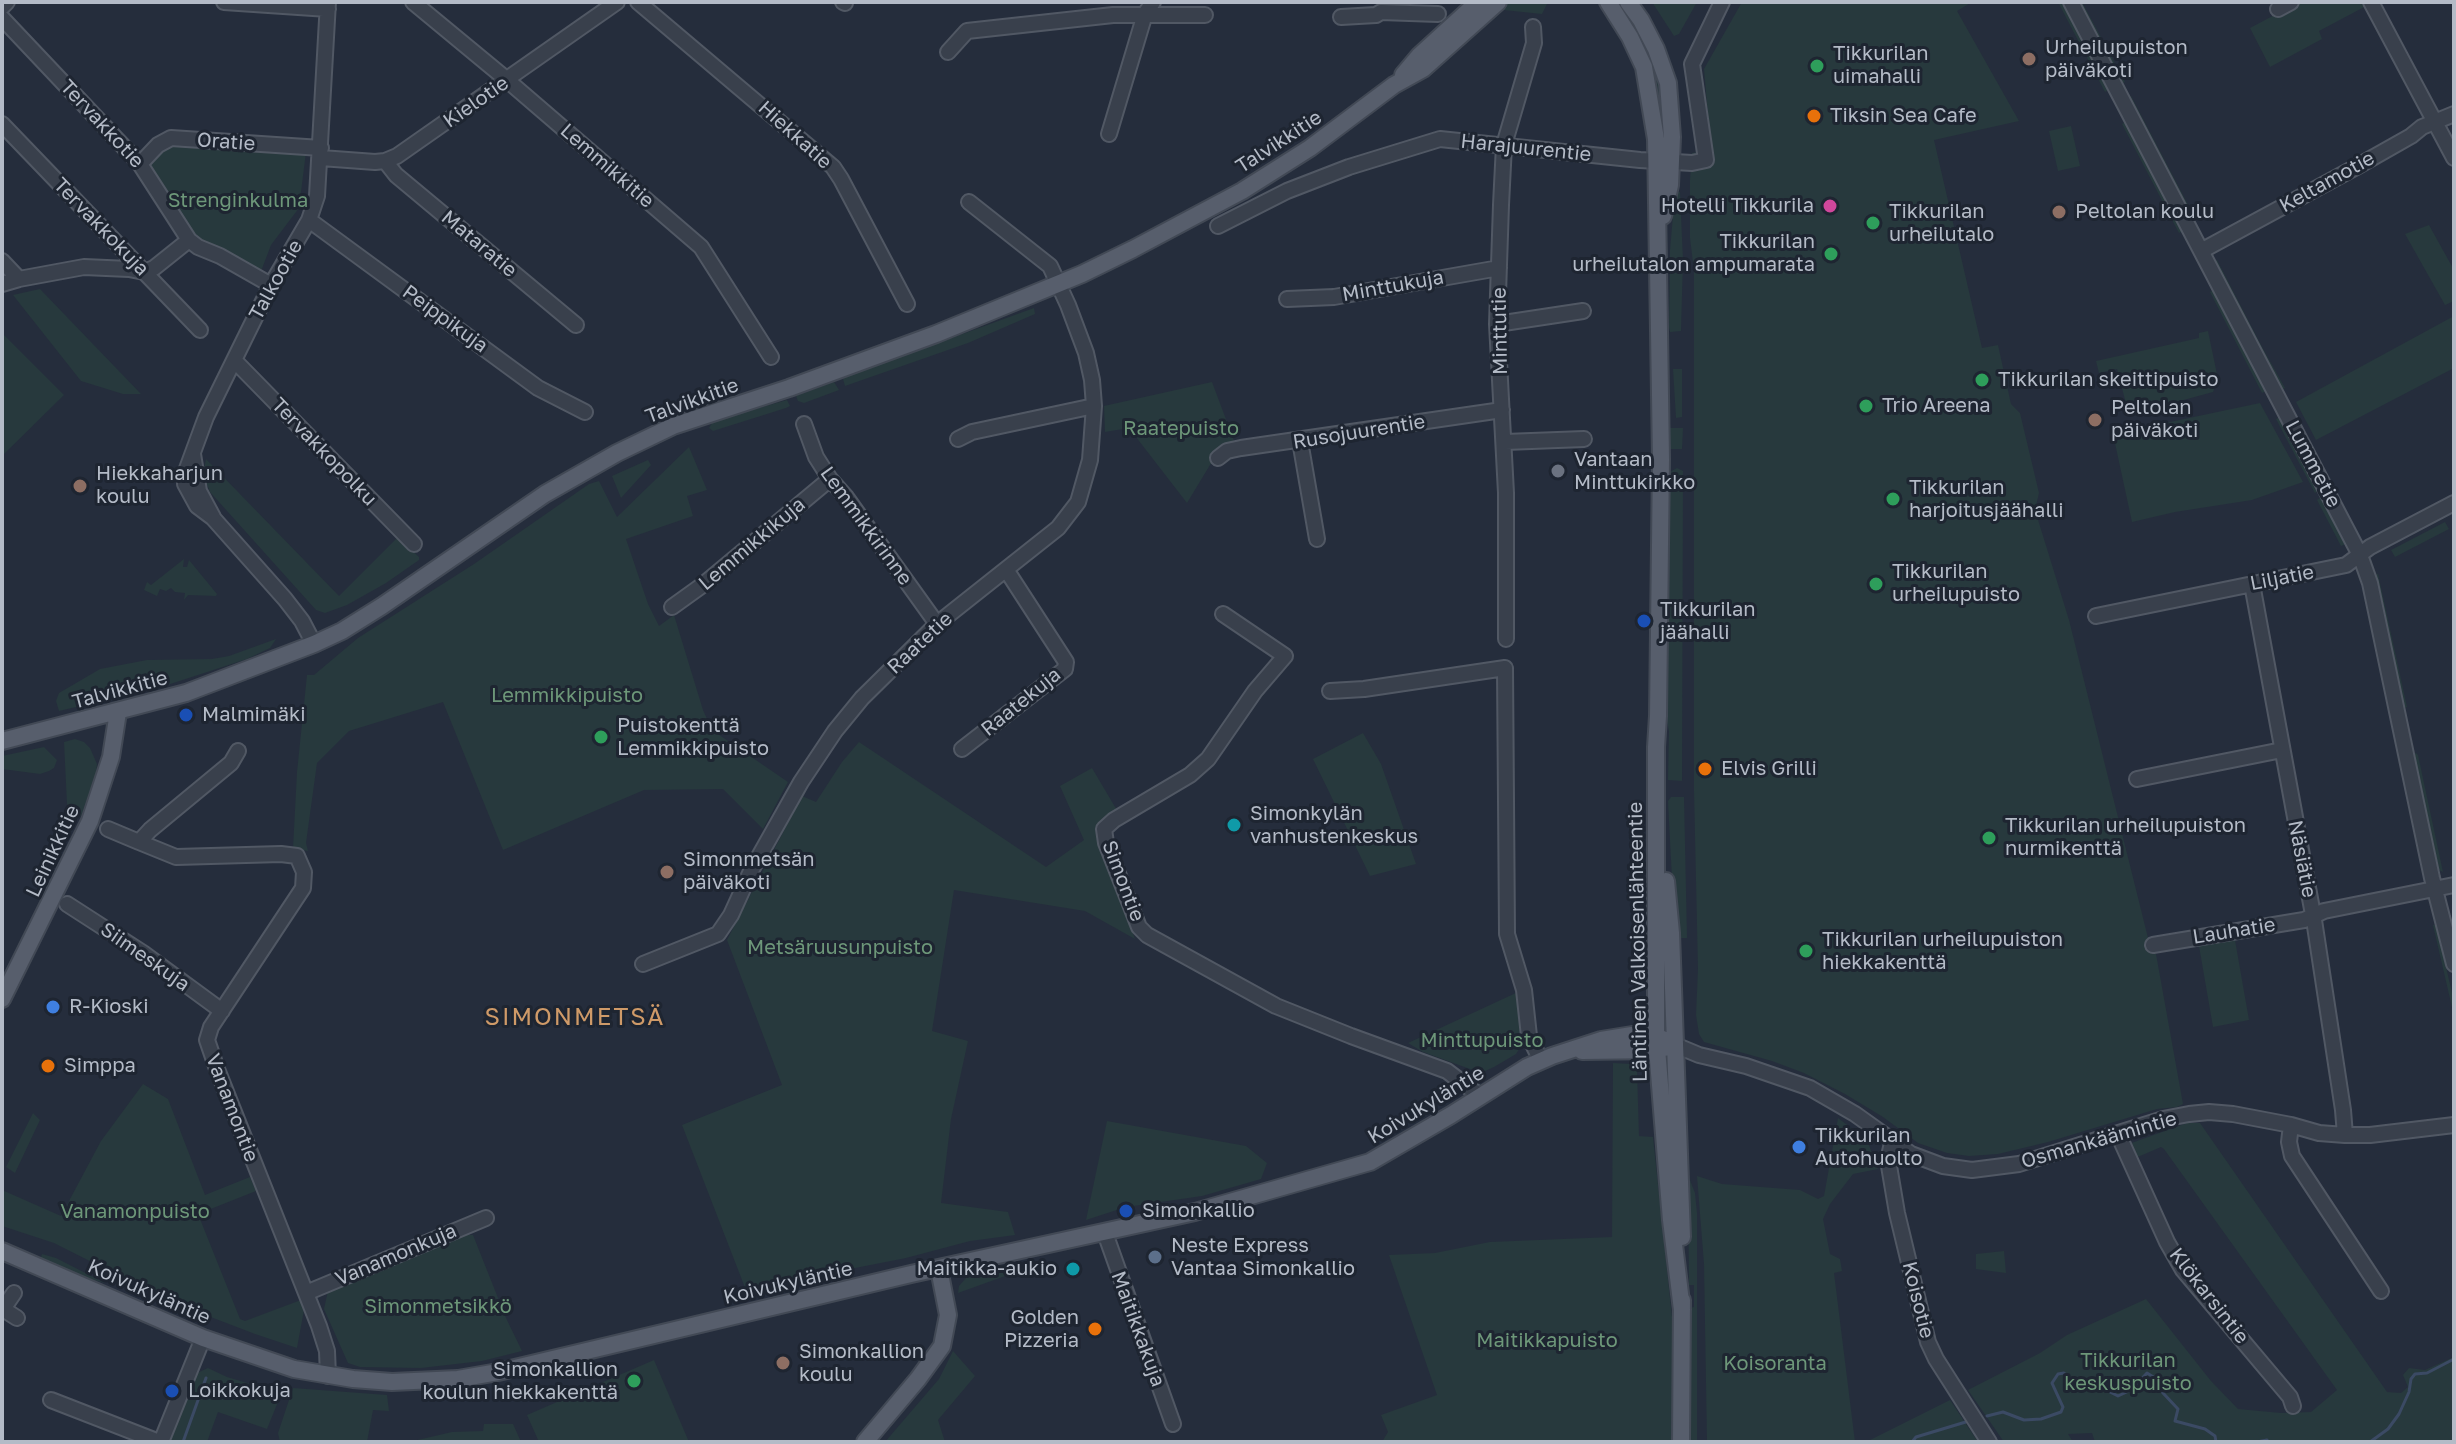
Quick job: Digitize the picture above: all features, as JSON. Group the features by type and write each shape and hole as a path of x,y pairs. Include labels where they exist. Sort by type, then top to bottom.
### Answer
{"main road":[{"name":"Talvikkitie","path":"1394,85 1419,56 1478,2"},
{"name":"Talvikkitie","path":"2,741 186,693 314,644 382,606 545,494 617,453 673,426 837,371 1058,284 1176,228 1310,148 1394,85 1423,69 1498,2"},
{"name":"Läntinen Valkoisenlähteentie","path":"1608,2 1644,67 1670,185 1658,241 1661,459 1656,765 1657,1043 1671,1220 1682,1310"},
{"name":"Läntinen Valkoisenlähteentie","path":"1628,2 1656,49 1668,83 1671,112 1663,161"},
{"name":"Leinikkitie","path":"2,999 90,821 111,757 118,712"},
{"name":"Läntinen Valkoisenlähteentie","path":"1658,716 1662,737 1682,1207 1681,1442"},
{"name":"Koivukyläntie","path":"2,1251 203,1338 294,1369 328,1376 392,1382 458,1379 1195,1212 1370,1162 1541,1061 1569,1051 1601,1040 1632,1035 1675,1045"},
{"path":"865,1442 942,1346 948,1315 939,1269"}],"street":[{"path":"2,7 7,2"},
{"path":"224,2 328,6"},
{"name":"Lemmikkitie","path":"413,2 701,247 771,357"},
{"name":"Kielotie","path":"385,161 397,156 617,2"},
{"name":"Hiekkatie","path":"638,2 833,167 907,304"},
{"name":"Harajuurentie","path":"1218,226 1287,191 1349,167 1440,139 1663,161 1692,163 1706,160 1692,64 1722,2"},
{"name":"Lummetie","path":"2071,2 2360,555 2370,583 2435,889 2454,964"},
{"path":"2371,2 2454,158"},
{"name":"Talkootie","path":"314,644 295,612 213,518 199,491 192,454 206,417 271,285 309,220 317,196 328,6"},
{"path":"1341,17 1376,15 1381,7 1438,14"},
{"path":"1109,134 1149,8"},
{"path":"948,52 967,31 1111,9 1149,8 1205,15"},
{"name":"Tervakkotie","path":"2,18 140,164 189,240"},
{"name":"Minttutie","path":"1506,639 1505,442 1497,324 1504,145 1534,43 1533,27"},
{"name":"Keltamotie","path":"2201,251 2358,166 2422,127 2454,114"},
{"name":"Tervakkokuja","path":"2,124 200,330"},
{"name":"Oratie","path":"140,164 158,145 171,138 321,153"},
{"path":"321,153 385,161"},
{"name":"Mataratie","path":"385,161 396,175 576,325"},
{"name":"Raatetie","path":"643,964 718,934 731,915 786,807 835,731 862,698 937,624 1058,528 1078,502 1090,460 1094,406 1086,353 1050,266 969,202"},
{"name":"Peippikuja","path":"309,220 538,388 585,412"},
{"path":"2,284 84,267 144,272 154,268 189,240 271,285"},
{"path":"2,261 19,279"},
{"name":"Minttukuja","path":"1287,299 1334,297 1499,268"},
{"path":"1497,324 1583,311"},
{"name":"Tervakkopolku","path":"234,360 414,544"},
{"path":"958,439 972,432 1094,406"},
{"name":"Rusojuurentie","path":"1218,458 1227,451 1241,448 1502,410"},
{"name":"Lemmikkirinne","path":"804,424 816,457 830,479 937,624"},
{"path":"1505,442 1584,439"},
{"path":"1300,441 1317,539"},
{"name":"Lemmikkikuja","path":"672,607 830,479"},
{"name":"Liljatie","path":"2096,616 2346,565 2370,547 2454,503"},
{"name":"Raatekuja","path":"962,749 1065,669 1066,662 1007,571"},
{"name":"Näsiätie","path":"2252,584 2313,915 2345,1135"},
{"name":"Simontie","path":"1223,614 1285,656 1255,691 1208,759 1190,775 1104,829 1106,843 1139,927 1147,935 1276,1006 1447,1071 1480,1096"},
{"path":"1330,691 1364,689 1505,668 1507,934 1524,990 1529,1036 1541,1061"},
{"path":"2137,779 2282,750"},
{"path":"108,829 139,842 231,763 238,751"},
{"name":"Vanamontie","path":"139,842 176,857 297,856 304,872 303,888 208,1034 208,1046 306,1293 327,1351 328,1376"},
{"name":"Lauhatie","path":"2153,945 2304,920 2313,915 2454,885"},
{"name":"Siimeskuja","path":"67,904 143,953 222,1011"},
{"name":"Osmankäämintie","path":"1675,1045 1810,1088 1855,1114 1892,1143 1928,1162 1972,1170 2019,1164 2163,1119 2209,1112 2345,1135 2454,1125"},
{"path":"2291,1125 2289,1142 2292,1156 2381,1291"},
{"name":"Klökarsintie","path":"2118,1134 2183,1270 2290,1397 2293,1406"},
{"name":"Koisotie","path":"1892,1143 1888,1160 1897,1213 1924,1327 1936,1359 1989,1442"},
{"name":"Vanamonkuja","path":"306,1293 486,1218"},
{"name":"Maitikkakuja","path":"1105,1233 1173,1424"},
{"path":"14,1293 3,1310 17,1318"},
{"path":"51,1400 160,1442 203,1338"}],"green space":[{"path":"1510,2 1548,2 1542,14 1504,10"},
{"path":"1617,2 1651,54 1660,80 1665,145 1647,57"},
{"path":"1652,2 1697,2 1679,34 1674,36"},
{"name":"Tikkurilan urheilupuisto","path":"1742,2 1972,2 1957,11 2019,121 1934,140 1982,348 1998,345 2011,404 2020,413 2039,493 2035,510 2069,620 2150,946 2156,954 2183,1104 2177,1107 2157,1109 1998,1154 1969,1156 1947,1153 1918,1143 1883,1117 1804,1073 1704,1042 1699,1034 1696,1015 1698,969 1694,791 1694,271 1690,238 1690,180 1692,153 1711,150 1704,69"},
{"path":"2058,2 2062,2 2108,90 2105,92"},
{"path":"2078,2 2082,2 2125,82 2121,84"},
{"path":"2299,2 2367,2 2368,5 2319,31 2322,39 2270,67 2250,28"},
{"path":"2131,96 2196,220 2193,222 2128,98"},
{"path":"2125,122 2183,231 2179,233 2122,124"},
{"path":"2071,126 2080,166 2058,171 2049,131"},
{"name":"Strenginkulma","path":"168,144 306,152 299,208 271,245 260,274 193,239 145,165"},
{"path":"1675,192 1680,192 1683,260 1681,331 1670,332 1670,250"},
{"path":"2429,225 2454,270 2454,301 2445,305 2405,234"},
{"path":"2217,260 2285,388 2281,390 2214,262"},
{"path":"40,289 141,394 123,394 81,381 13,295"},
{"path":"2213,290 2266,391 2262,393 2210,292"},
{"path":"1034,308 1035,314 968,343 845,386 843,379 847,376"},
{"path":"2454,316 2454,368 2316,440 2296,402"},
{"path":"2208,331 2218,379 2213,392 2154,408 2153,405 2138,409 2139,412 2129,415 2117,369 2099,373 2096,361 2199,338 2199,333"},
{"path":"2,333 64,395 2,456"},
{"path":"1673,369 1682,369 1682,417 1676,418"},
{"path":"834,382 839,390 804,403 798,401 796,396"},
{"name":"Raatepuisto","path":"1212,382 1236,446 1215,451 1213,460 1187,503 1129,428 1105,432 1104,406"},
{"path":"787,400 790,406 786,408 713,431 709,428 713,421"},
{"path":"2260,403 2303,482 2252,500 2132,522 2113,434"},
{"path":"2280,417 2318,491 2315,493 2276,419"},
{"path":"1670,428 1683,428 1682,449 1670,449"},
{"name":"Lemmikkipuisto","path":"689,447 707,490 687,496 693,516 626,539 648,604 659,626 674,615 712,730 788,782 763,829 723,789 644,790 503,850 443,702 349,731 317,763 306,843 308,851 293,848 307,675 314,675 358,638 474,564 589,484 599,481 617,517"},
{"path":"206,459 339,596 398,537 419,560 347,605 325,613 316,610 210,492 203,474"},
{"path":"648,460 651,465 621,498 612,476"},
{"path":"1677,468 1683,471 1682,781 1668,780 1669,731 1666,717 1668,473"},
{"path":"2321,497 2346,544 2341,546 2317,500"},
{"path":"2445,522 2449,529 2395,557 2391,550"},
{"path":"184,559 183,567 187,567 189,560 216,596 188,595 184,600 185,593 175,592 171,588 166,591 160,589 157,596 144,590 147,582 151,585"},
{"path":"2378,574 2407,707 2404,708 2375,575"},
{"path":"276,639 270,648 247,659 161,687 59,711 56,701 59,693 100,669 147,660 212,659"},
{"path":"1363,733 1381,764 1416,864 1370,876 1313,759"},
{"path":"75,739 90,748 97,764 81,816 70,810 67,804 64,742"},
{"name":"Metsäruusunpuisto","path":"859,742 1046,867 1084,840 1060,786 1092,768 1118,812 1109,816 1097,831 1135,939 1085,911 954,890 932,1031 968,1041 951,1119 941,1203 1008,1212 1015,1235 970,1241 906,1258 779,1283 749,1298 682,1125 782,1085 727,940 802,796 816,802"},
{"path":"44,747 57,760 49,771 40,774 2,769 2,756"},
{"path":"2416,753 2418,755 2443,872 2439,870"},
{"path":"1671,797 1684,797 1687,938 1675,938 1668,801"},
{"path":"2433,925 2436,925 2454,1001 2454,1016"},
{"path":"2235,940 2249,1020 2213,1027 2199,946"},
{"name":"Minttupuisto","path":"1518,992 1523,1043 1516,1054 1494,1067 1483,1072 1470,1069 1423,1052 1408,1043"},
{"name":"Maitikkapuisto","path":"1613,1063 1631,1064 1637,1070 1639,1136 1653,1137 1672,1317 1671,1442 1382,1442 1388,1432 1381,1415 1437,1395 1389,1255 1435,1253 1490,1242 1612,1237"},
{"name":"Vanamonpuisto","path":"143,1084 168,1099 205,1195 250,1177 256,1191 198,1214 240,1319 245,1321 301,1300 304,1310 297,1348 169,1301 54,1243 2,1226 2,1190 61,1216 101,1141"},
{"path":"33,1113 40,1120 15,1173 6,1167"},
{"name":"Koisoranta","path":"1838,1118 1867,1140 1878,1169 1853,1174 1830,1204 1823,1219 1830,1254 1840,1259 1842,1271 1834,1273 1855,1442 1707,1442 1704,1264 1697,1176 1722,1184 1800,1190 1818,1199 1824,1196"},
{"path":"1107,1121 1246,1146 1267,1163 1261,1179 1202,1196 1126,1207 1086,1220"},
{"name":"Tikkurilan keskuspuisto","path":"2187,1123 2200,1123 2387,1392 2401,1393 2408,1387 2403,1375 2409,1368 2425,1370 2454,1357 2454,1442 2095,1442 2092,1433 2068,1434 2073,1442 2004,1442 1968,1390 2040,1353 2067,1335 2146,1299 2211,1381 2238,1409 2311,1412 2337,1390 2164,1149 2161,1147 2133,1159 2126,1145"},
{"path":"1688,1175 1695,1193 1697,1213 1697,1442 1688,1442 1689,1308 1694,1307 1694,1285 1689,1285"},
{"name":"Simonmetsikkö","path":"459,1235 473,1235 522,1351 482,1361 421,1368 360,1367 348,1363 324,1309 328,1291 448,1239 452,1241"},
{"path":"2004,1251 2006,1273 1976,1269 1976,1254"},
{"path":"42,1254 105,1283 72,1274 40,1260"},
{"path":"1031,1263 1033,1266 958,1293 959,1286 966,1278"},
{"path":"953,1351 975,1376 938,1420 945,1442 885,1442 939,1379"},
{"name":"Simonkallion koulun hiekkakenttä","path":"654,1360 689,1442 539,1442 527,1415"},
{"path":"208,1368 254,1385 280,1389 282,1392 267,1429 218,1412 207,1442 170,1442 197,1373"},
{"path":"293,1388 387,1395 389,1411 373,1410 367,1442 280,1442 278,1433"},
{"path":"1950,1400 1978,1442 1866,1442"},
{"path":"484,1424 513,1424 521,1442 409,1442 452,1432 483,1431"}],"waterway":[{"path":"2370,1442 2388,1429 2399,1414 2415,1374 2427,1373 2454,1359"},
{"path":"1987,1416 2003,1412 2024,1420 2041,1419 2061,1412 2063,1407 2052,1383 2058,1374 2064,1373 2082,1389 2098,1386 2118,1396 2131,1390 2147,1373 2155,1378 2163,1393 2178,1409 2175,1421 2205,1429 2215,1436 2216,1442"},
{"path":"183,1442 206,1378"},
{"path":"1912,1442 1916,1437 1969,1421"},
{"path":"2257,1442 2268,1442"}],"place":[{"name":"Urheilupuiston päiväkoti","path":"2029,59"},
{"name":"Tikkurilan uimahalli","path":"1817,66"},
{"name":"Tiksin Sea Cafe","path":"1814,116"},
{"name":"Hotelli Tikkurila","path":"1830,206"},
{"name":"Peltolan koulu","path":"2059,212"},
{"name":"Tikkurilan urheilutalo","path":"1873,223"},
{"name":"Tikkurilan urheilutalon ampumarata","path":"1831,254"},
{"name":"Tikkurilan skeittipuisto","path":"1982,380"},
{"name":"Trio Areena","path":"1866,406"},
{"name":"Peltolan päiväkoti","path":"2095,420"},
{"name":"Vantaan Minttukirkko","path":"1558,471"},
{"name":"Hiekkaharjun koulu","path":"80,486"},
{"name":"Tikkurilan harjoitusjäähalli","path":"1893,499"},
{"name":"Tikkurilan urheilupuisto","path":"1876,584"},
{"name":"Tikkurilan jäähalli","path":"1644,621"},
{"name":"Malmimäki","path":"186,715"},
{"name":"Puistokenttä Lemmikkipuisto","path":"601,737"},
{"name":"Elvis Grilli","path":"1705,769"},
{"name":"Simonkylän vanhustenkeskus","path":"1234,825"},
{"name":"Tikkurilan urheilupuiston nurmikenttä","path":"1989,838"},
{"name":"Simonmetsän päiväkoti","path":"667,872"},
{"name":"Tikkurilan urheilupuiston hiekkakenttä","path":"1806,951"},
{"name":"R-Kioski","path":"53,1007"},
{"name":"Simppa","path":"48,1066"},
{"name":"Tikkurilan Autohuolto","path":"1799,1147"},
{"name":"Simonkallio","path":"1126,1211"},
{"name":"Neste Express Vantaa Simonkallio","path":"1155,1257"},
{"name":"Maitikka-aukio","path":"1073,1269"},
{"name":"Golden Pizzeria","path":"1095,1329"},
{"name":"Simonkallion koulu","path":"783,1363"},
{"name":"Simonkallion koulun hiekkakenttä","path":"634,1381"},
{"name":"Loikkokuja","path":"172,1391"}],"district":[{"name":"SIMONMETSÄ","path":"575,1017"}]}
